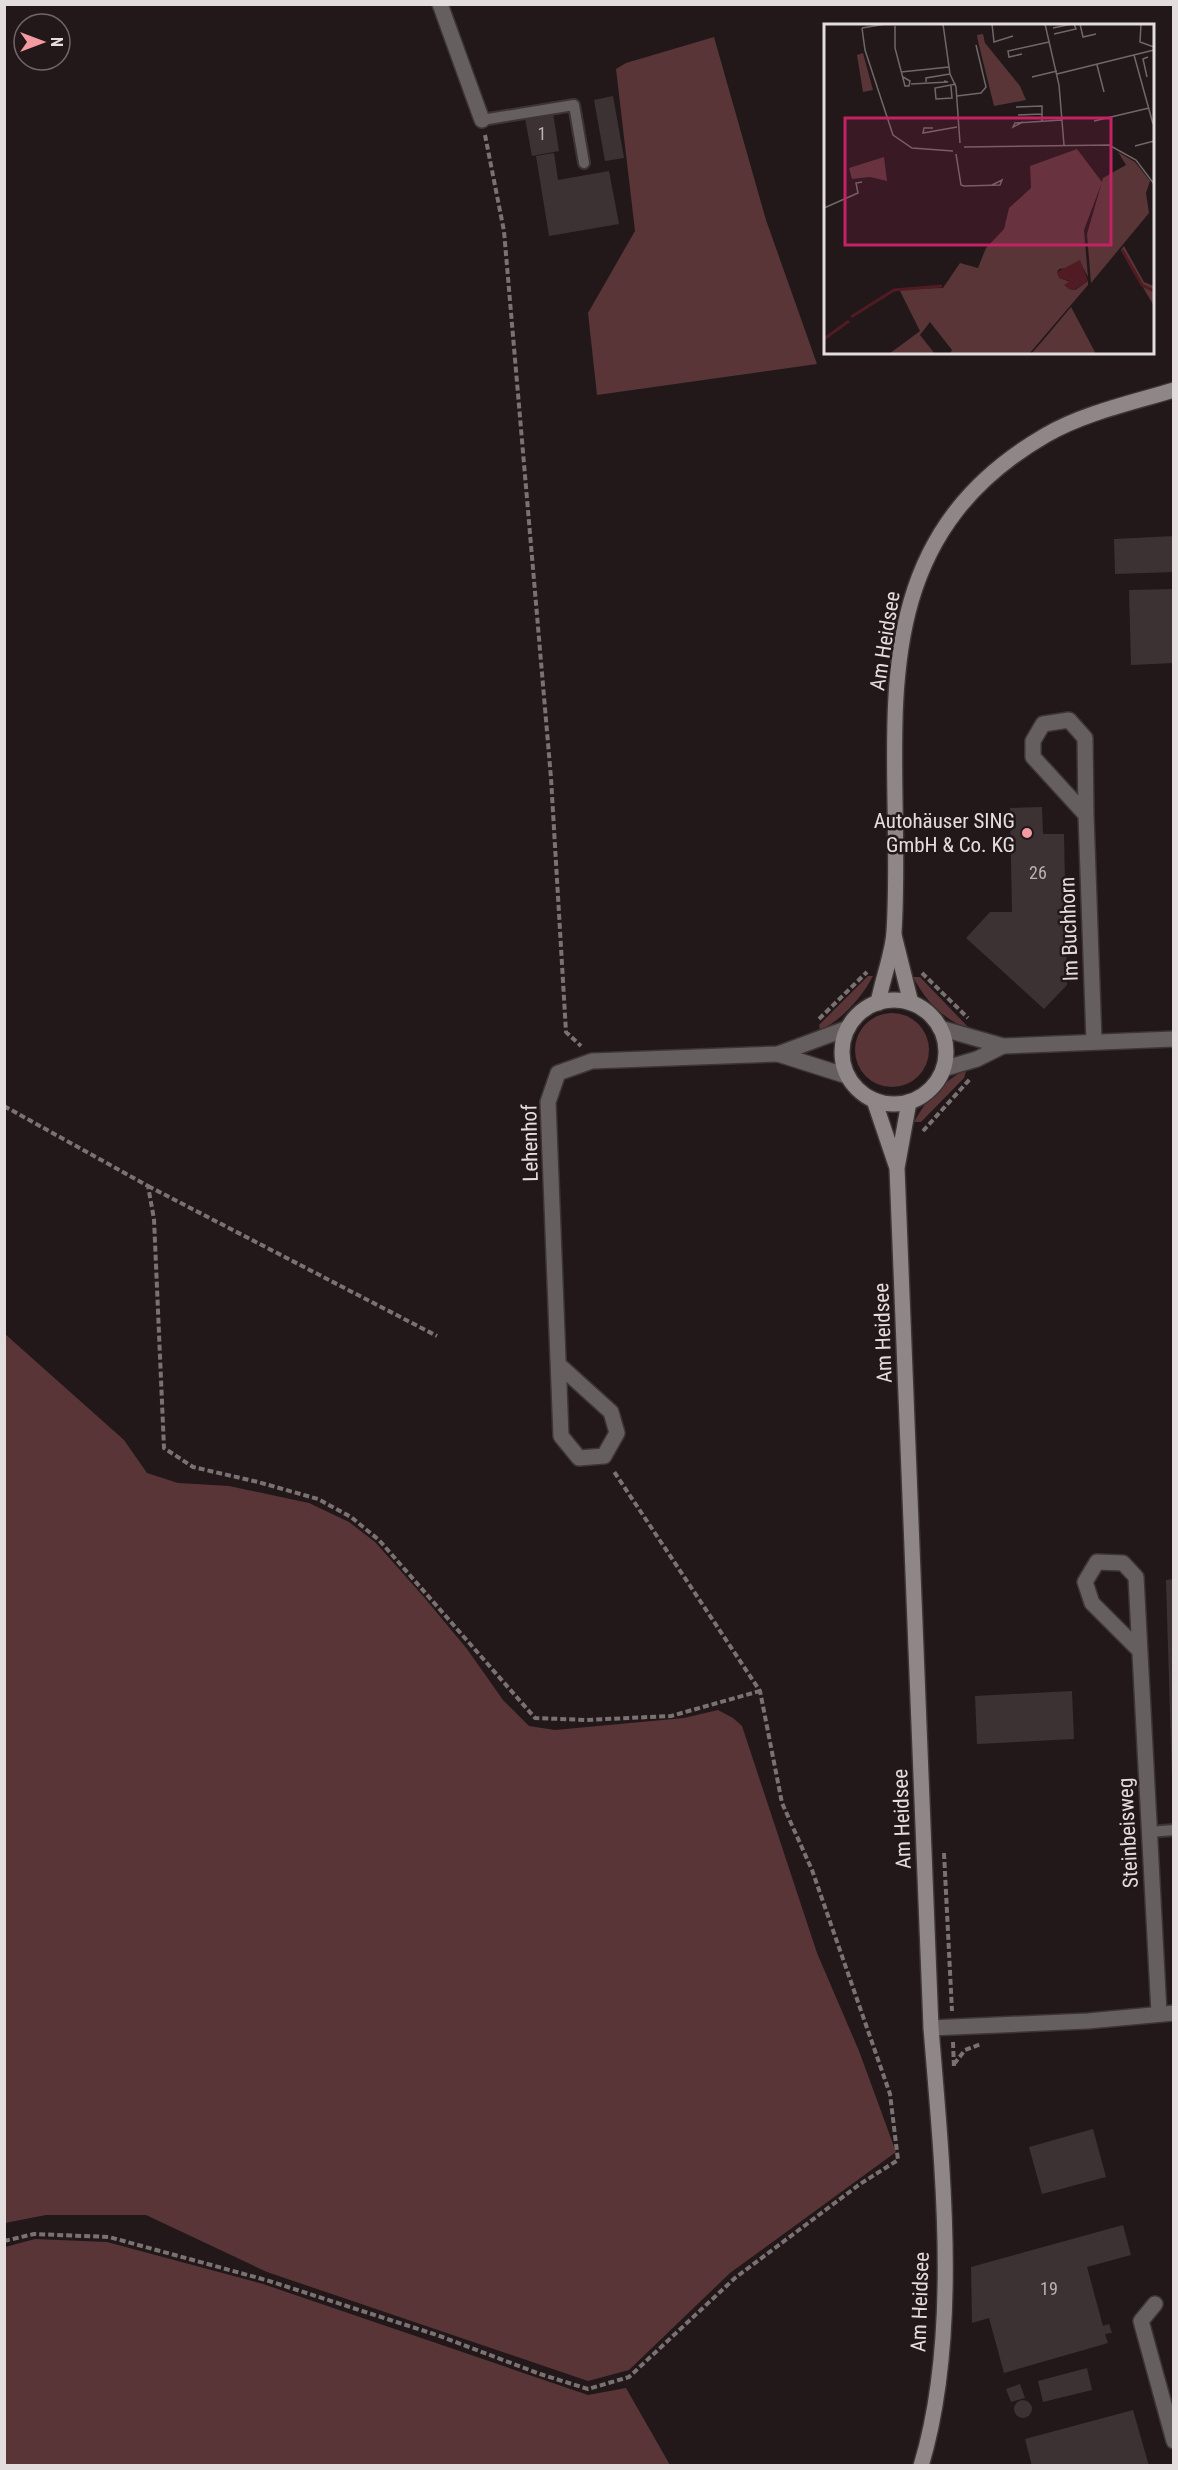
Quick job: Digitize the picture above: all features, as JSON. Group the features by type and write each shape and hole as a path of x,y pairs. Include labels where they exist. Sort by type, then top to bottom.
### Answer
{"main road":[{"name":"Am Heidsee","path":"878,1003 894,935 896,681 904,627 916,580 935,540 968,495 987,477 1047,434 1080,419 1173,390"},
{"name":"Am Heidsee","path":"894,935 910,1003"},
{"path":"898,1000 910,1003 922,1008 940,1028 946,1052 944,1069 936,1084 924,1095 909,1102 893,1104 874,1100 859,1090 847,1076 842,1052 848,1028 860,1012 878,1003 898,1000"},
{"name":"Am Heidsee","path":"874,1100 897,1168"},
{"name":"Am Heidsee","path":"909,1102 897,1168 931,2028 939,2136 944,2312 931,2421 921,2466"}],"street":[{"path":"440,4 482,120"},
{"name":"Im Buchhorn","path":"1086,815 1033,757 1033,741 1043,724 1069,720 1085,738 1094,1041"},
{"name":"Lehenhof","path":"604,1456 579,1458 561,1436 548,1102 558,1073 592,1061 778,1054 848,1028"},
{"path":"940,1028 1003,1046 1173,1039"},
{"path":"944,1069 977,1059 1003,1046"},
{"name":"Lehenhof","path":"778,1054 847,1076"},
{"path":"559,1365 611,1412 617,1433 604,1456"},
{"name":"Steinbeisweg","path":"931,2028 1088,2021 1166,2013 1149,1832 1140,1651 1136,1577 1123,1563 1097,1563 1085,1582 1092,1603 1140,1651"},
{"path":"1155,2304 1141,2321 1173,2441"}],"lane":[{"path":"482,120 574,105 584,163"},
{"path":"1149,1832 1173,1830"}],"path":[{"path":"482,120 504,231 551,778 566,1032 579,1046 586,1046"},
{"path":"918,970 973,1024"},
{"path":"816,1022 867,972 874,972"},
{"path":"918,1137 977,1070"},
{"path":"4,1106 148,1186 437,1336"},
{"path":"148,1186 154,1219 164,1448 193,1467 318,1499 351,1516 379,1540 535,1718 586,1720 671,1716 760,1691"},
{"path":"4,2241 34,2234 109,2237 278,2283 437,2335 540,2374 588,2389 629,2377 735,2278 860,2184 898,2160 890,2094 812,1870 782,1803 760,1691 604,1456"},
{"path":"943,1847 951,1982"}],"shaded area":[{"path":"714,37 766,220 817,364 597,395 588,313 635,231 616,69 626,63"},
{"path":"868,976 873,976 851,1007 820,1030 819,1025"},
{"path":"913,977 920,977 971,1030 952,1021 937,1009 924,995"},
{"path":"885,1013 899,1013 913,1019 923,1029 929,1043 927,1064 913,1081 899,1087 885,1087 871,1081 861,1071 855,1057 855,1043 861,1029 871,1019"},
{"path":"967,1068 964,1078 921,1122 914,1122 936,1092"},
{"path":"5,1334 124,1440 147,1473 178,1483 229,1486 309,1503 349,1522 375,1542 423,1596 467,1649 503,1700 529,1726 555,1730 684,1718 718,1710 742,1726 817,1953 859,2051 896,2152 730,2273 629,2370 588,2381 267,2272 146,2215 46,2215 5,2223"},
{"path":"35,2239 107,2242 263,2284 588,2395 626,2388 670,2465 5,2465 5,2247"}],"building":[{"path":"613,96 624,158 605,161 594,100"},
{"path":"553,113 559,151 532,156 525,118"},
{"path":"554,153 558,180 609,171 619,224 549,236 536,156"},
{"path":"1174,536 1174,572 1115,574 1114,539"},
{"path":"1174,589 1174,663 1131,665 1129,590"},
{"path":"1042,807 1043,834 1064,834 1067,985 1044,1009 966,938 990,912 1012,912 1010,808"},
{"path":"1174,1579 1174,1780 1172,1780 1166,1580"},
{"path":"1072,1691 1074,1739 977,1744 975,1696"},
{"path":"1093,2129 1106,2177 1042,2194 1029,2147"},
{"path":"1123,2225 1131,2255 1087,2267 1103,2326 1109,2324 1112,2333 1105,2334 1108,2343 1004,2373 989,2318 972,2323 971,2267"},
{"path":"1087,2368 1092,2390 1043,2402 1038,2381"},
{"path":"1020,2384 1025,2398 1011,2402 1006,2389"},
{"path":"1019,2400 1027,2400 1032,2405 1030,2416 1019,2418 1014,2413 1014,2405"},
{"path":"1133,2410 1149,2466 1032,2466 1025,2439"}],"place":[{"name":"Autohäuser SING GmbH & Co. KG","path":"1027,833"}]}
